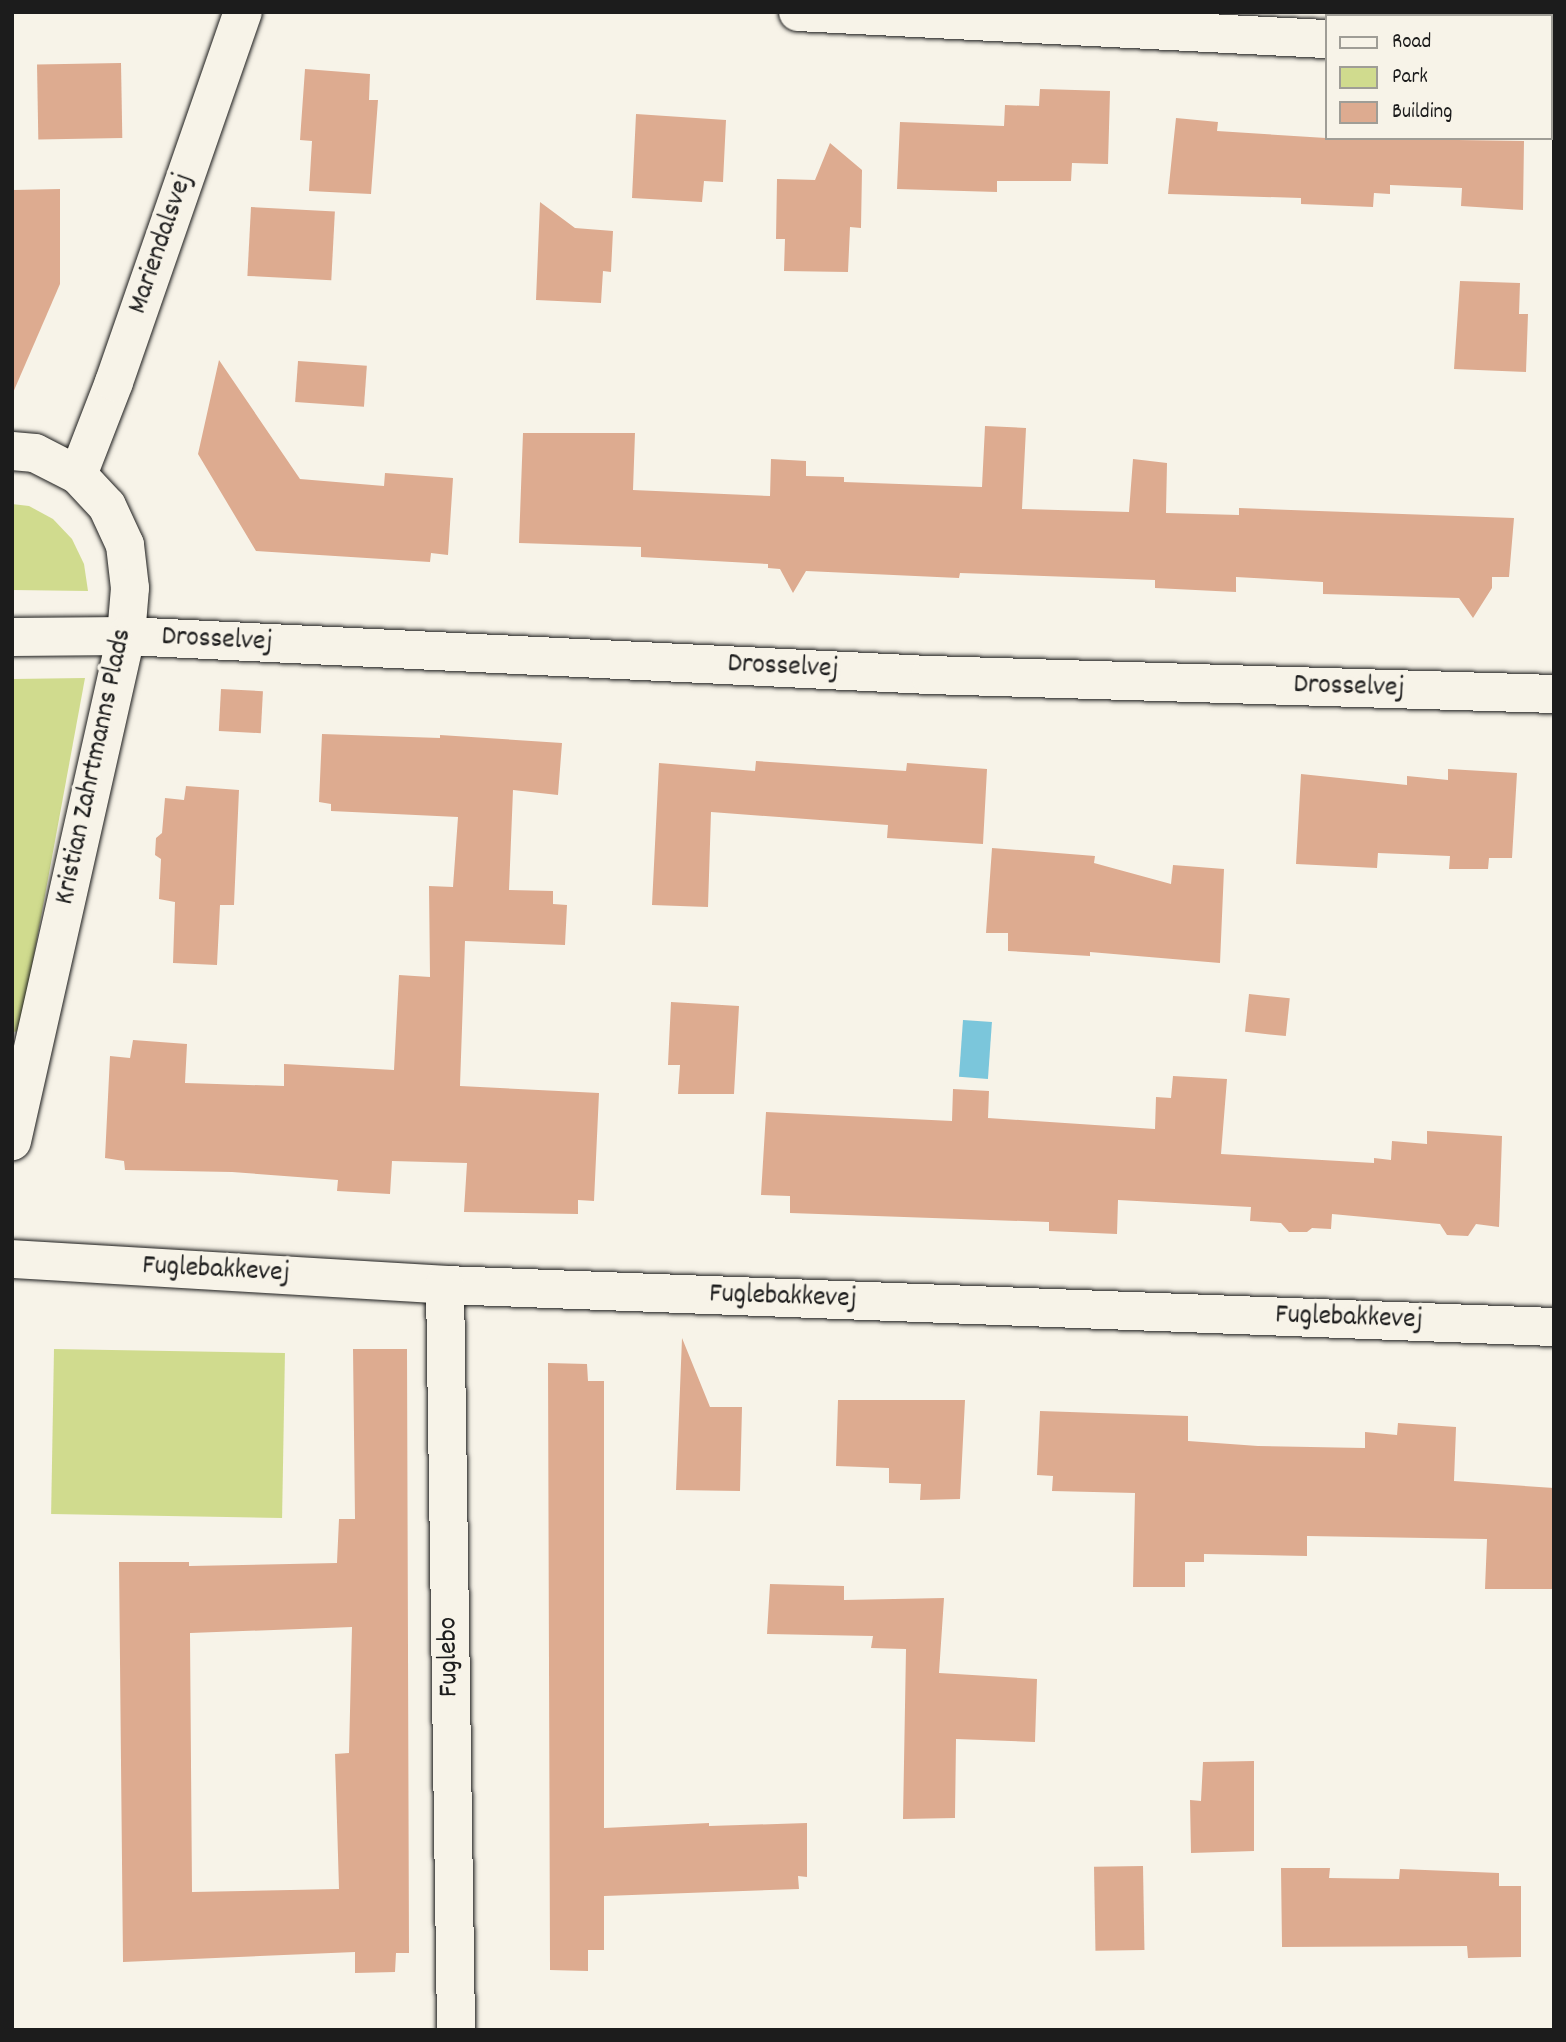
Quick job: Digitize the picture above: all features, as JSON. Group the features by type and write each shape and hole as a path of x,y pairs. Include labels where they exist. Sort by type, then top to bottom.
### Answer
{"street":[{"name":"Mariendalsvej","path":"78,475 114,382 243,12"},
{"path":"798,12 1324,39"},
{"name":"Kristian Zahrtmanns Plads","path":"12,451 35,453 78,475 107,506 125,545 130,588 126,636 12,1141"},
{"name":"Drosselvej","path":"12,637 126,636 916,674 1554,694"},
{"name":"Fuglebakkevej","path":"12,1259 444,1285 1554,1327"},
{"name":"Fuglebo","path":"444,1285 456,2030"}],"green space":[{"path":"12,504 29,506 53,519 72,539 84,564 88,591 12,590"},
{"path":"85,678 20,1031 12,1032 12,679"},
{"path":"54,1349 285,1353 282,1518 51,1514"}],"water":[{"path":"963,1020 992,1022 988,1079 959,1077"}],"building":[{"path":"121,63 122,138 38,139 37,64"},
{"path":"305,69 370,74 369,100 378,100 371,194 309,191 312,141 300,140"},
{"path":"1040,89 1110,91 1108,164 1072,163 1071,181 997,181 997,192 897,189 900,122 1004,126 1005,105 1039,106"},
{"path":"636,114 726,120 723,182 704,181 702,202 632,198"},
{"path":"1176,118 1218,122 1217,131 1324,138 1324,140 1524,141 1523,210 1461,206 1462,188 1390,185 1390,194 1374,193 1373,207 1301,204 1301,198 1168,194"},
{"path":"830,143 862,170 861,228 850,227 848,272 784,271 785,239 776,239 777,179 815,180"},
{"path":"60,189 60,284 12,395 13,190"},
{"path":"540,202 575,228 613,231 611,272 603,271 601,303 536,300"},
{"path":"251,207 335,211 331,280 247,276"},
{"path":"1460,281 1520,283 1519,314 1528,314 1526,372 1454,369"},
{"path":"219,360 300,479 384,486 385,473 453,478 448,555 431,553 430,562 256,551 198,454"},
{"path":"298,361 367,366 364,407 295,402"},
{"path":"985,426 1026,428 1022,509 1129,512 1133,459 1167,463 1166,513 1239,515 1239,508 1514,518 1509,577 1492,577 1492,588 1473,618 1459,598 1323,594 1323,582 1236,577 1236,592 1155,588 1155,580 960,573 959,578 806,571 793,593 780,569 768,568 768,564 641,557 641,547 519,543 523,433 635,433 633,490 770,496 771,459 806,461 806,476 844,477 844,482 982,487"},
{"path":"221,689 263,691 261,733 219,731"},
{"path":"322,734 440,738 440,735 562,743 558,795 513,790 509,890 553,891 553,904 567,905 565,945 465,941 460,1086 599,1093 594,1201 578,1200 578,1214 464,1212 467,1163 392,1161 390,1194 337,1191 338,1180 232,1172 125,1170 124,1161 105,1158 110,1056 130,1058 133,1040 187,1044 185,1083 284,1086 284,1064 394,1070 399,975 430,977 429,886 453,887 458,817 331,811 331,804 319,802"},
{"path":"756,761 906,771 907,763 987,769 983,844 887,838 888,825 711,812 708,907 652,905 659,763 755,771"},
{"path":"1448,769 1517,773 1512,858 1489,858 1488,869 1449,869 1450,856 1378,853 1377,868 1296,864 1301,774 1407,785 1407,776 1448,780"},
{"path":"186,786 239,790 234,905 220,905 217,965 173,963 175,902 159,899 161,859 155,855 156,838 162,833 165,798 184,800"},
{"path":"992,848 1095,856 1094,863 1171,884 1173,865 1224,869 1220,963 1090,952 1090,956 1008,951 1008,933 986,933"},
{"path":"1249,994 1290,998 1286,1036 1245,1032"},
{"path":"671,1002 739,1006 734,1094 678,1094 680,1065 668,1065"},
{"path":"1173,1076 1227,1079 1221,1154 1374,1163 1374,1158 1391,1160 1392,1141 1427,1144 1427,1131 1502,1136 1499,1227 1476,1224 1468,1236 1447,1235 1440,1224 1332,1214 1331,1229 1312,1228 1307,1232 1289,1232 1281,1223 1250,1221 1251,1207 1118,1200 1117,1234 1049,1231 1049,1222 790,1213 790,1196 761,1195 766,1112 952,1121 953,1089 989,1091 988,1118 1155,1129 1156,1097 1171,1098"},
{"path":"682,1338 710,1407 742,1407 740,1491 676,1490"},
{"path":"353,1349 407,1349 409,1953 396,1953 395,1972 355,1973 355,1952 123,1962 119,1562 189,1562 189,1566 337,1563 339,1519 355,1519","holes":["352,1627 349,1753 335,1754 339,1889 192,1892 190,1633"]},
{"path":"548,1363 587,1364 588,1381 604,1381 604,1828 709,1823 709,1826 807,1823 807,1877 798,1876 799,1889 604,1896 604,1950 588,1950 588,1971 550,1970"},
{"path":"838,1400 965,1400 960,1499 920,1500 921,1484 889,1483 889,1468 836,1466"},
{"path":"1040,1411 1188,1416 1188,1441 1258,1446 1365,1448 1365,1432 1397,1435 1398,1423 1456,1427 1454,1481 1554,1488 1554,1589 1485,1589 1487,1539 1307,1536 1307,1556 1204,1554 1204,1562 1185,1562 1185,1587 1133,1587 1135,1493 1052,1491 1053,1476 1037,1475"},
{"path":"770,1584 844,1586 844,1600 944,1598 939,1673 1037,1679 1035,1742 956,1739 955,1818 903,1819 906,1649 871,1648 873,1636 767,1634"},
{"path":"1254,1761 1254,1851 1191,1853 1190,1800 1201,1801 1203,1762"},
{"path":"1143,1866 1144,1950 1095,1951 1094,1867"},
{"path":"1281,1868 1330,1868 1329,1878 1399,1879 1400,1869 1499,1873 1499,1886 1521,1886 1521,1957 1468,1958 1467,1946 1282,1947"}]}
